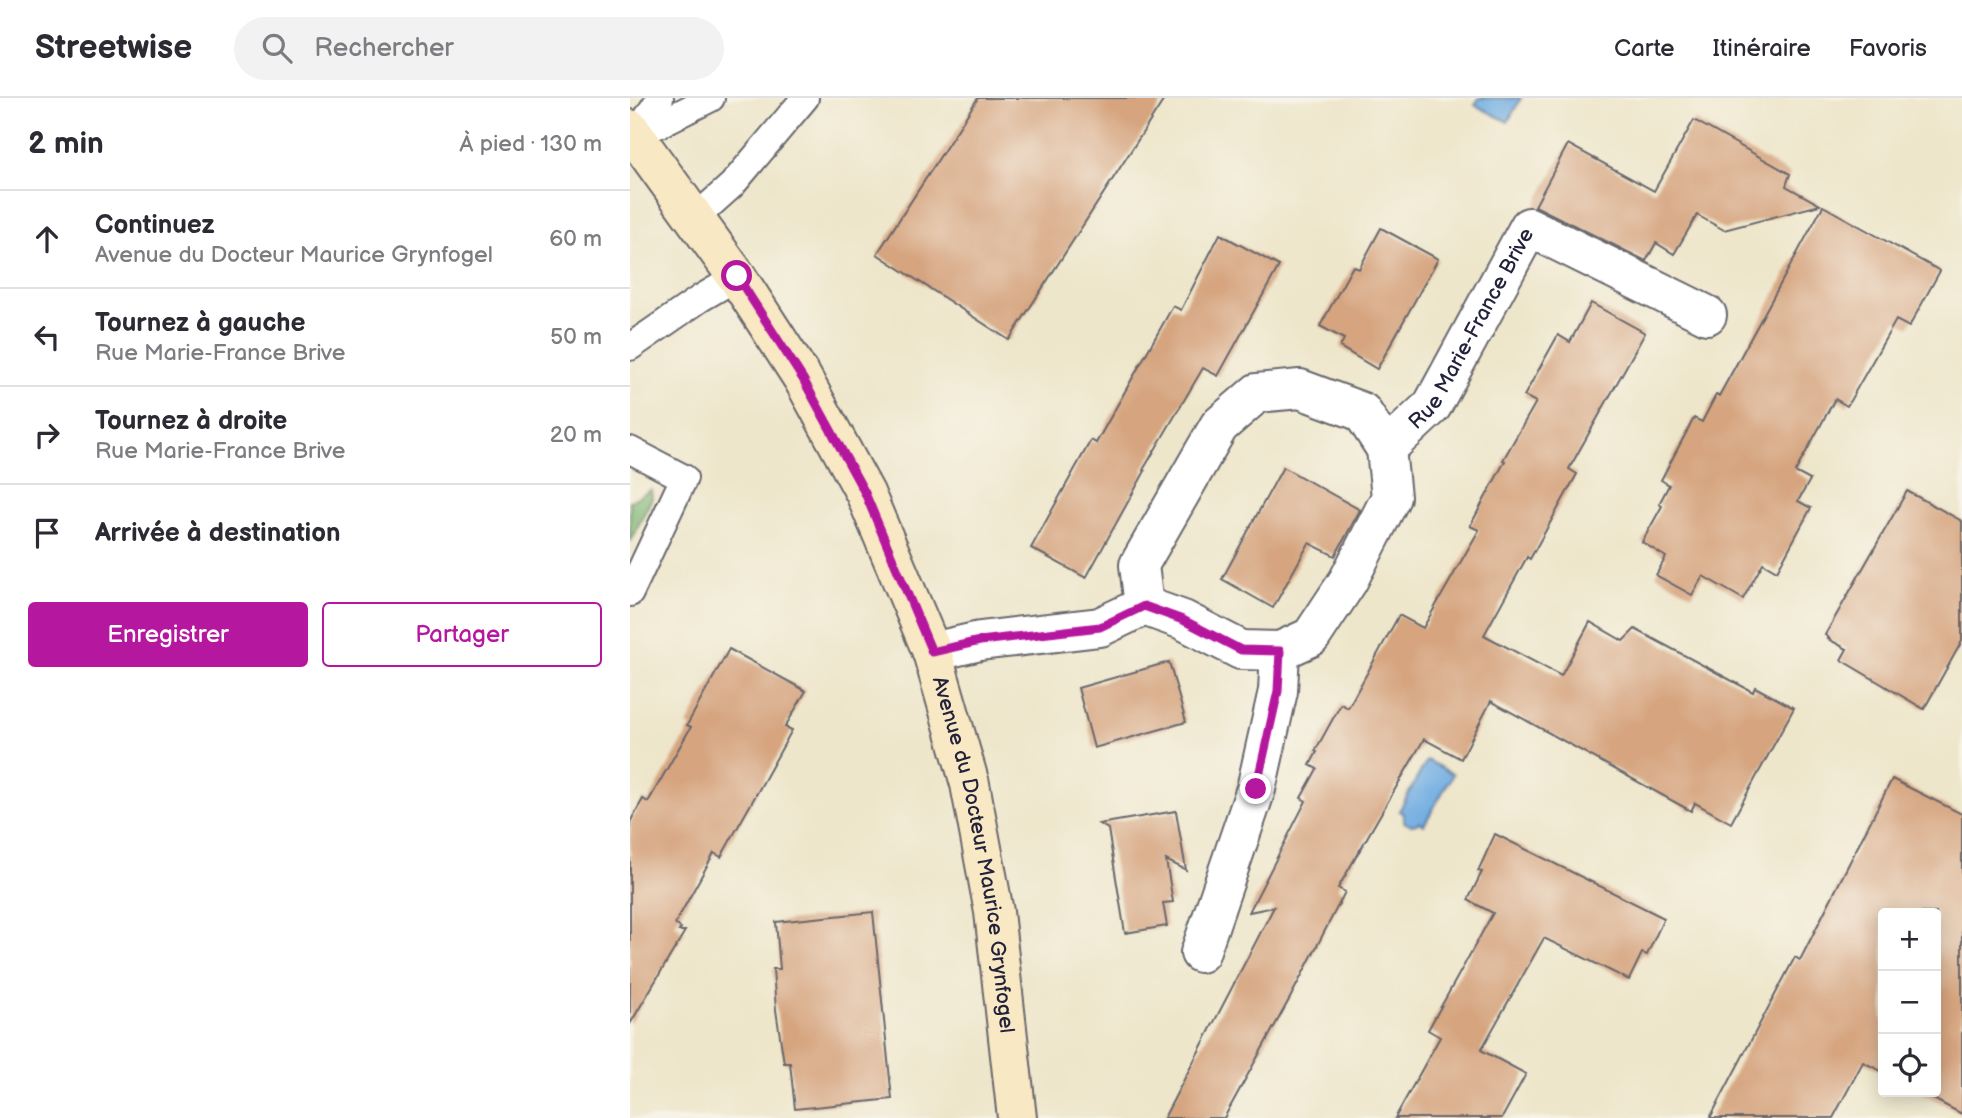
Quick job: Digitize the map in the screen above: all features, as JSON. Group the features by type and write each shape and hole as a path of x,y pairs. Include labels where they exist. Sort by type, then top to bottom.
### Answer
{"street":[{"name":"Avenue du Docteur Maurice Grynfogel","path":"632,133 737,276 803,379 865,493 932,652 970,784 994,912 1017,1118"},
{"name":"Rue Marie-France Brive","path":"1386,449 1432,407 1529,227 1707,315"},
{"name":"Rue Marie-France Brive","path":"1300,389 1362,411 1386,449 1391,497 1348,581 1311,637 1280,651 1241,650 1183,620 1144,606 1139,565 1219,426 1257,393 1300,389"},
{"path":"932,652 980,641 1100,627 1144,606"},
{"path":"1199,953 1256,789 1278,691 1280,651"}],"lane":[{"path":"632,133 660,98"},
{"path":"632,133 711,98"},
{"path":"694,219 732,185 805,98"},
{"path":"630,346 737,276"},
{"path":"630,450 684,478 630,593"}],"green space":[{"path":"651,490 652,498 630,542 630,501"}],"water":[{"path":"1479,98 1521,98 1508,122 1475,105"},
{"path":"1427,760 1453,774 1424,825 1420,822 1410,825 1404,822 1404,814 1399,811"}],"building":[{"path":"978,98 1165,98 1009,340 877,254"},
{"path":"1694,120 1790,174 1786,186 1820,205 1724,230 1697,215 1674,254 1656,243 1646,261 1535,206 1568,144 1654,191"},
{"path":"1823,206 1940,271 1909,327 1896,320 1847,406 1835,399 1795,472 1810,480 1798,501 1811,508 1777,571 1763,563 1743,599 1703,576 1692,595 1656,575 1666,557 1642,542 1662,506 1659,504 1669,485 1661,480 1694,418 1702,422 1716,395 1719,396"},
{"path":"1381,228 1438,259 1377,369 1340,347 1344,339 1320,326 1353,266 1359,269"},
{"path":"1220,234 1279,266 1218,376 1203,368 1143,470 1145,471 1086,578 1031,548 1091,440 1096,443 1173,306 1181,310"},
{"path":"1591,303 1645,333 1569,469 1577,474 1484,635 1561,676 1590,622 1623,641 1635,629 1753,692 1755,687 1794,708 1731,823 1695,803 1691,811 1491,701 1461,759 1424,739 1338,888 1345,892 1224,1118 1164,1118 1274,907 1249,912 1306,801 1301,798 1317,769 1310,765 1317,752 1315,751 1341,704 1348,708 1399,615 1423,628 1479,530 1470,526 1536,402 1524,396 1558,335 1570,342"},
{"path":"1283,467 1360,510 1335,556 1309,543 1273,608 1222,579"},
{"path":"1907,491 1962,521 1962,641 1924,709 1841,660 1847,649 1825,635"},
{"path":"729,649 806,691 785,727 792,730 761,786 721,857 714,853 675,924 681,928 679,931 685,931 630,1024 630,822 643,799 648,802 691,727 687,725"},
{"path":"1169,662 1186,722 1094,748 1078,688"},
{"path":"1892,779 1962,814 1962,1114 1930,1097 1941,1097 1941,908 1878,908 1878,1070 1863,1062 1833,1118 1710,1118 1795,957 1800,960"},
{"path":"1176,811 1186,870 1166,860 1173,902 1163,903 1167,926 1125,933 1108,829 1099,824"},
{"path":"1495,834 1664,918 1647,955 1642,953 1629,980 1544,938 1481,1050 1526,1074 1502,1118 1395,1118 1440,1037 1428,1030 1493,913 1468,900 1482,872 1478,871"},
{"path":"873,912 892,1099 795,1109 790,1063 784,1063 776,1010 773,969 780,969 776,922"}],"route":[{"path":"737,276 803,379 865,493 932,652 980,641 1100,627 1144,606 1183,620 1241,650 1280,651 1278,691 1256,789"}]}
